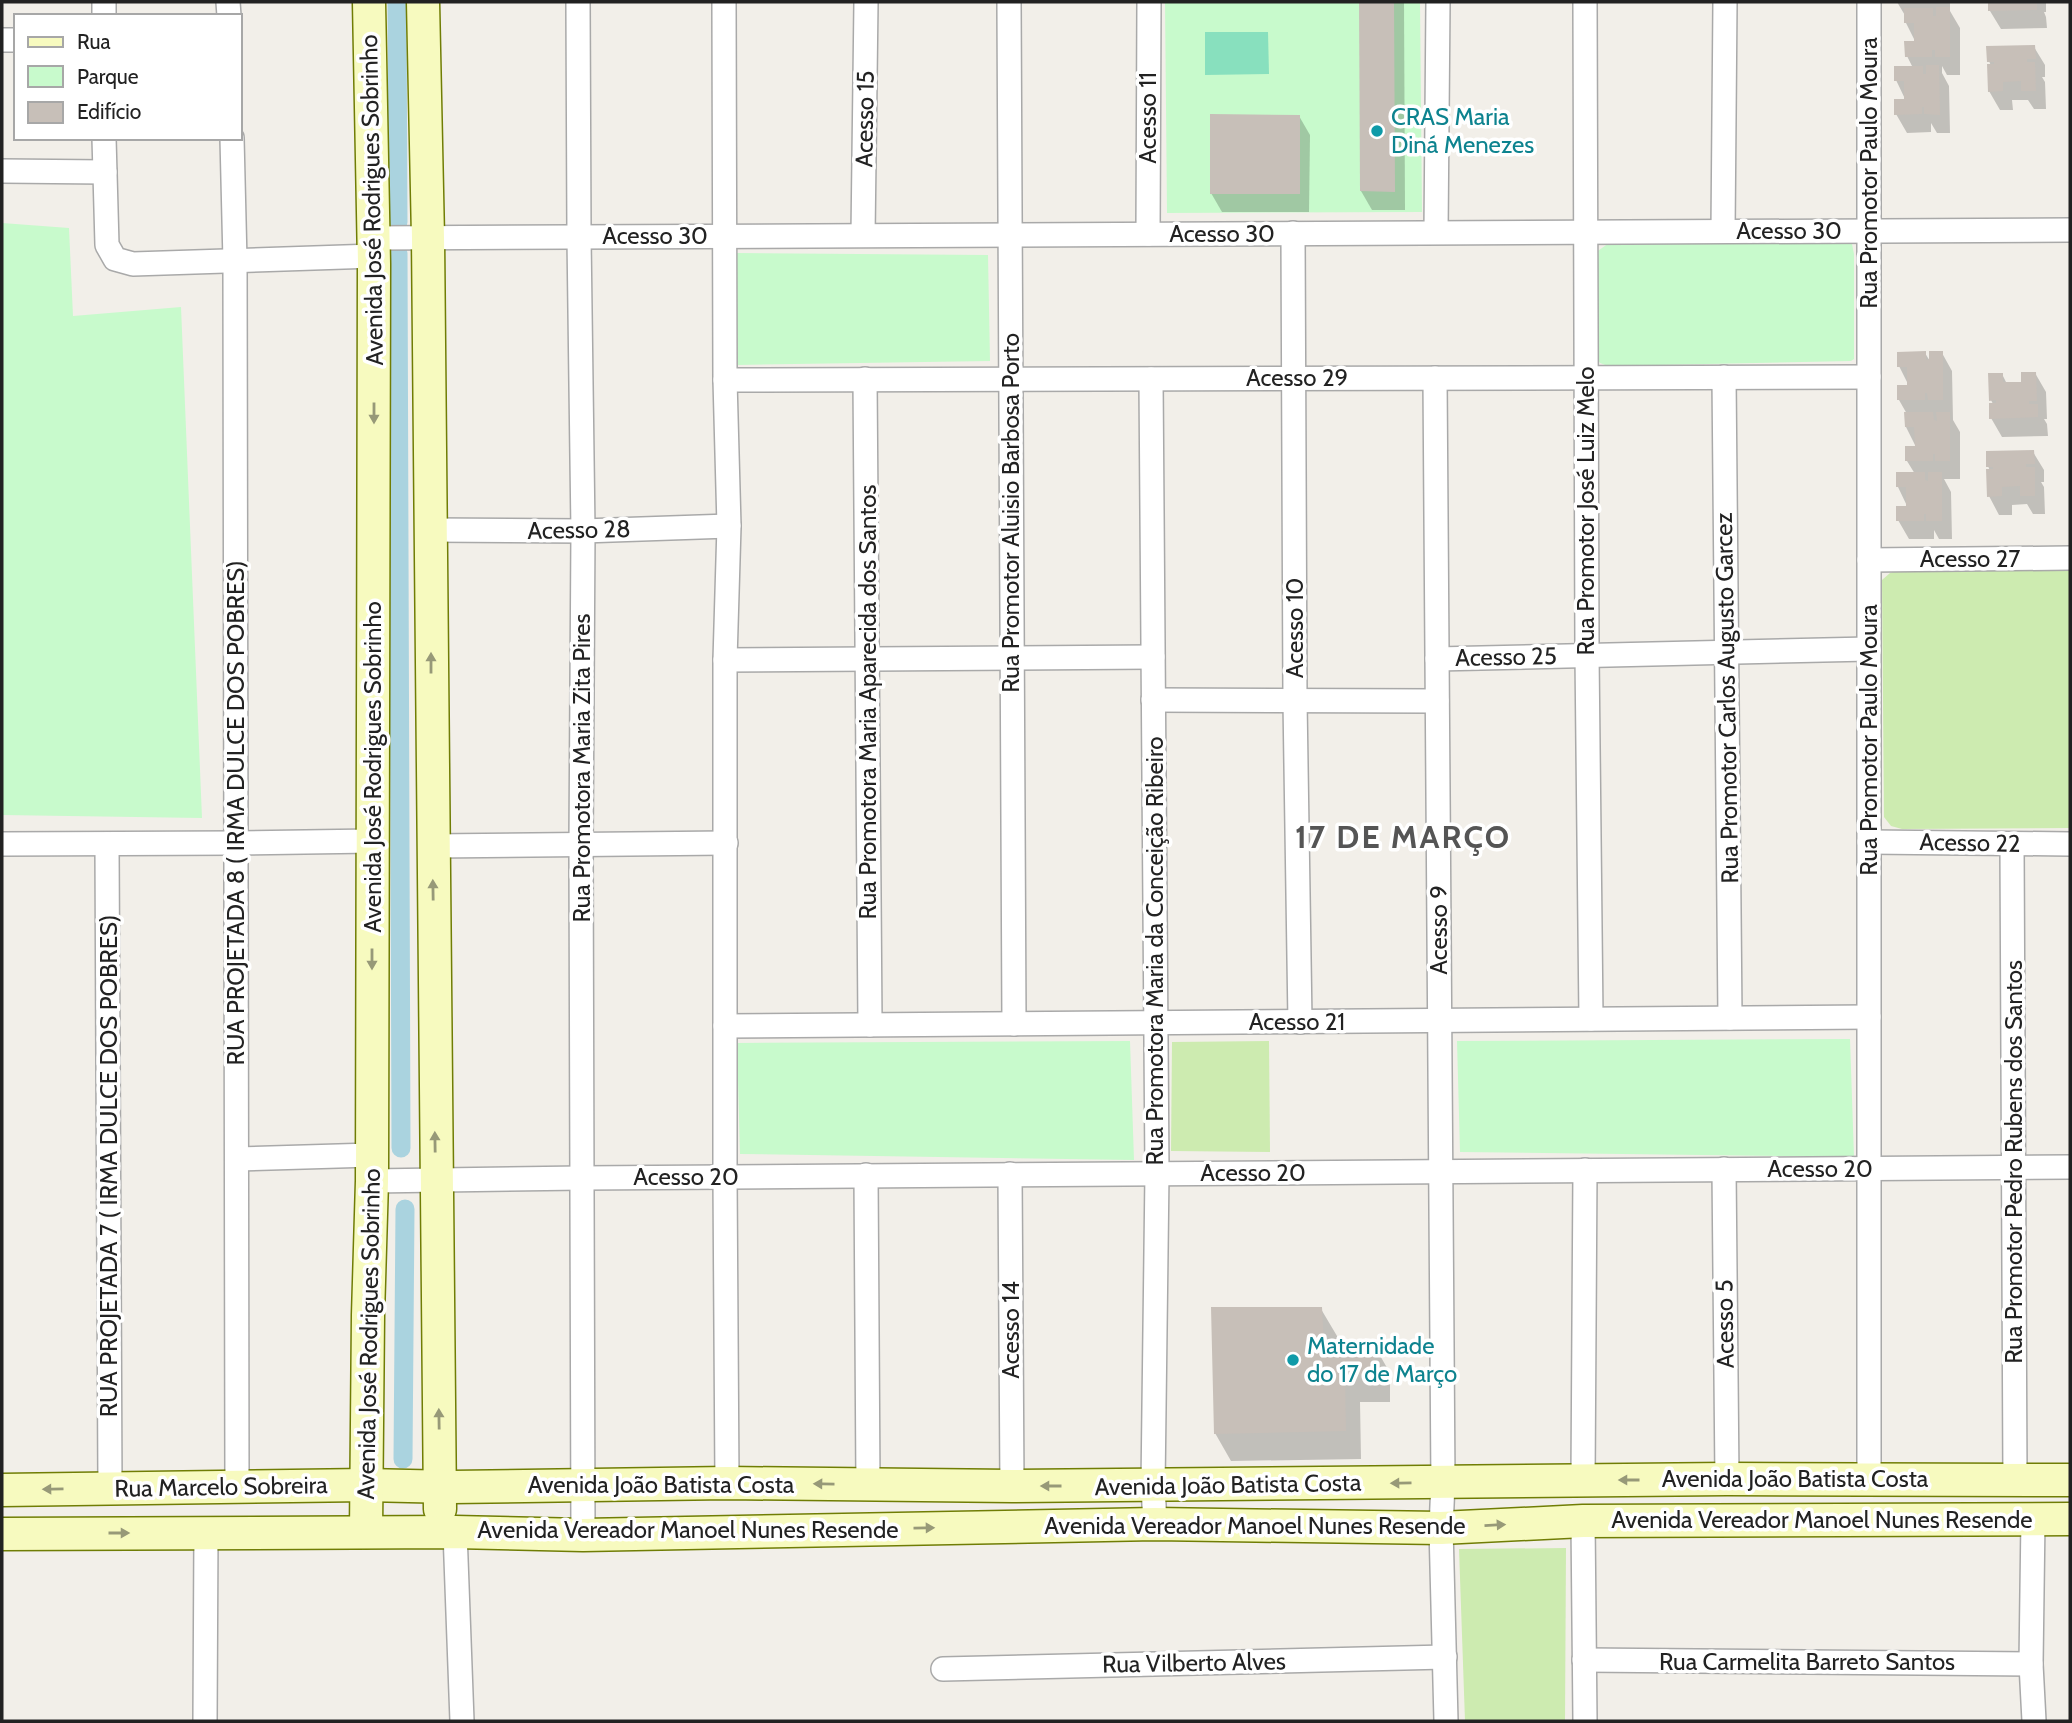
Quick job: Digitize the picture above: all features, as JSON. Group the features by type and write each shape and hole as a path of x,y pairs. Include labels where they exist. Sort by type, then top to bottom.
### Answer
{"street":[{"name":"Avenida José Rodrigues Sobrinho","path":"366,1532 372,1168 373,841 374,247 369,2"},
{"path":"423,2 428,238 440,1487 447,1532 462,1721"},
{"name":"Rua Promotora Maria Zita Pires","path":"578,2 583,531 583,1535"},
{"path":"724,2 725,380 729,526 724,1177 727,1483"},
{"name":"Acesso 15","path":"863,235 866,2"},
{"name":"Rua Promotor Aluisio Barbosa Porto","path":"1009,2 1014,1024"},
{"name":"Acesso 11","path":"1148,234 1149,2"},
{"path":"1436,232 1438,2"},
{"name":"Rua Promotor José Luiz Melo","path":"1584,2 1591,1020"},
{"path":"1723,231 1725,2"},
{"name":"Rua Promotor Paulo Moura","path":"1869,2 1869,1479"},
{"path":"2,171 105,172 104,140"},
{"name":"RUA PROJETADA 8 ( IRMA DULCE DOS POBRES)","path":"232,140 235,261 237,1487"},
{"name":"Acesso 30","path":"105,172 107,245 115,259 133,264 235,261 374,247 428,238 2070,230"},
{"name":"Acesso 10","path":"1293,233 1295,701 1300,1022"},
{"name":"Rua Promotor Carlos Augusto Garcez","path":"1724,377 1730,1018"},
{"name":"Acesso 29","path":"725,380 1869,377"},
{"name":"Acesso 9","path":"1435,378 1443,1482 1441,1528 1446,1721"},
{"name":"Rua Promotora Maria Aparecida dos Santos","path":"865,379 870,1025"},
{"name":"Rua Promotora Maria da Conceição Ribeiro","path":"1151,379 1157,1173 1153,1486 1156,1524"},
{"name":"Acesso 28","path":"430,530 583,531 729,526"},
{"name":"Acesso 27","path":"1869,559 2070,558"},
{"name":"Acesso 25","path":"1437,659 1869,649"},
{"path":"726,660 1153,657"},
{"path":"1153,701 1437,701"},
{"path":"2,844 373,841"},
{"name":"Acesso 22","path":"1869,842 2070,844"},
{"path":"433,846 726,843"},
{"name":"RUA PROJETADA 7 ( IRMA DULCE DOS POBRES)","path":"107,844 110,1488"},
{"name":"Rua Promotor Pedro Rubens dos Santos","path":"2012,844 2015,1480"},
{"name":"Acesso 21","path":"725,1026 1869,1017"},
{"name":"Acesso 20","path":"237,1159 372,1168 436,1179 2070,1167"},
{"path":"1583,1480 1585,1170"},
{"name":"Acesso 5","path":"1724,1170 1727,1479"},
{"name":"Acesso 14","path":"1010,1174 1012,1486"},
{"path":"866,1175 868,1485"},
{"name":"Avenida João Batista Costa","path":"440,1487 727,1483 1153,1486 1583,1480 2015,1480"},
{"name":"Avenida Vereador Manoel Nunes Resende","path":"2015,1480 2070,1480"},
{"name":"Rua Marcelo Sobreira","path":"2,1490 366,1485 440,1487"},
{"path":"2033,1519 2031,1664 2034,1721"},
{"name":"Avenida Vereador Manoel Nunes Resende","path":"447,1532 583,1535 1156,1524 1441,1528 1583,1521 2070,1519"},
{"path":"1583,1521 1585,1721"},
{"path":"205,1721 206,1532"},
{"name":"Rua Marcelo Sobreira","path":"2,1534 447,1532"},
{"name":"Rua Vilberto Alves","path":"943,1668 1445,1657"},
{"name":"Rua Carmelita Barreto Santos","path":"1584,1660 2031,1664"}],"green space":[{"path":"1165,2 1420,2 1422,212 1167,213"},
{"path":"1205,32 1268,32 1269,74 1205,75"},
{"path":"2,223 69,228 73,316 181,307 202,818 2,815"},
{"path":"1609,243 1852,244 1854,254 1854,359 1851,361 1608,366 1600,363 1595,356 1595,253"},
{"path":"735,253 988,255 990,361 738,365"},
{"path":"2070,567 2070,828 1902,829 1891,826 1884,817 1882,580 1901,569"},
{"path":"1850,1039 1854,1157 1460,1152 1457,1041"},
{"path":"1130,1041 1134,1160 740,1154 737,1043"},
{"path":"1269,1041 1270,1152 1171,1151 1172,1042"},
{"path":"1566,1548 1565,1721 1465,1721 1459,1549"}],"building":[{"name":"CRAS Maria Diná Menezes","path":"1359,2 1394,2 1395,192 1360,191"},
{"path":"1988,2 2037,2 2037,10 1988,11"},
{"path":"1936,7 1950,7 1950,57 1935,57 1935,50 1932,50 1932,57 1905,57 1904,41 1914,41 1914,23 1904,23 1904,8 1933,8 1933,16 1936,16"},
{"path":"2035,45 2036,59 2027,59 2027,62 2035,62 2036,91 2021,91 2021,81 2003,82 2003,91 1988,92 1987,64 1994,62 1987,62 1986,46"},
{"path":"1926,65 1939,65 1940,115 1924,114 1922,107 1922,114 1894,115 1894,99 1904,99 1904,81 1894,81 1894,66 1923,66 1923,74 1926,74"},
{"path":"1210,114 1300,115 1300,194 1210,194"},
{"path":"1926,351 1926,360 1929,359 1929,351 1943,351 1943,400 1928,400 1925,393 1925,400 1897,400 1897,385 1907,385 1907,367 1897,367 1897,352"},
{"path":"2021,372 2036,372 2037,401 2029,401 2029,404 2038,404 2038,417 1989,419 1989,403 1996,403 1996,400 1989,401 1988,373 2003,373 2003,382 2021,382"},
{"path":"1904,412 1933,412 1934,420 1937,421 1936,412 1950,412 1950,461 1935,461 1933,454 1933,461 1905,461 1905,446 1915,446 1914,427 1905,427"},
{"path":"2034,450 2035,464 2026,464 2026,467 2035,467 2035,496 2020,496 2020,486 2002,487 2002,496 1987,497 1986,469 1993,467 1986,467 1986,451"},
{"path":"1896,472 1925,472 1925,480 1928,481 1928,472 1942,472 1942,521 1926,521 1924,514 1924,521 1896,521 1896,506 1906,506 1906,487 1896,487"},
{"name":"Maternidade do 17 de Março","path":"1211,1307 1322,1307 1324,1345 1375,1344 1375,1374 1345,1375 1346,1431 1214,1434"}],"waterway":[{"path":"397,2 398,222"},
{"path":"398,253 401,1148"},
{"path":"403,1459 405,1209"}],"place":[{"name":"CRAS Maria Diná Menezes","path":"1377,131"},
{"name":"Maternidade do 17 de Março","path":"1293,1360"}],"district":[{"name":"17 DE MARÇO","path":"1403,837"}]}
